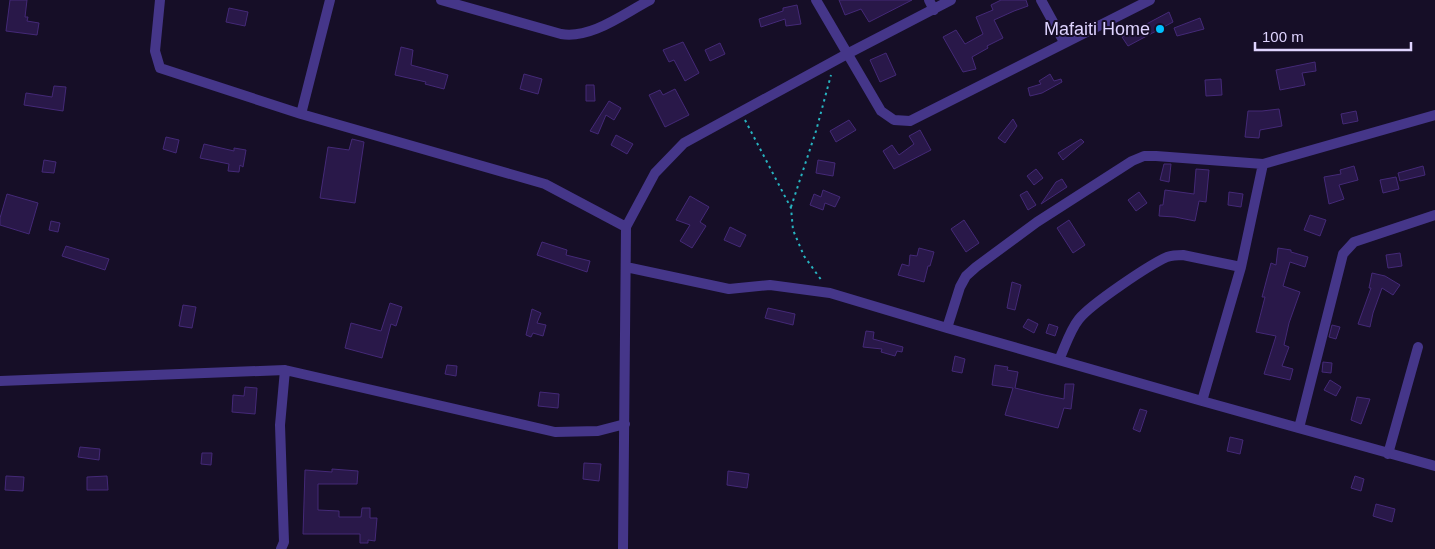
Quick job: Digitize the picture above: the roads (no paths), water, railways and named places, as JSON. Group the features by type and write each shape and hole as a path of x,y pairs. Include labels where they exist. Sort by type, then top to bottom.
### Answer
{"street":[{"path":"160,0 155,50 160,68 301,114 545,184 626,227"},
{"path":"301,114 330,0"},
{"path":"442,0 574,36 595,30 650,0"},
{"path":"816,0 881,112 894,120 910,121 1150,0"},
{"path":"929,0 934,10"},
{"path":"624,549 626,227 655,173 684,143 740,111 952,0"},
{"path":"1041,0 1064,42"},
{"path":"946,328 960,287 966,276 976,267 1037,222 1132,161 1144,156 1156,156 1263,164 1435,115"},
{"path":"1202,401 1241,267 1263,164"},
{"path":"1299,428 1343,254 1354,242 1435,215"},
{"path":"1059,360 1077,321 1091,307 1165,258 1182,255 1241,267"},
{"path":"626,267 728,289 770,286 830,293 946,328 1435,466"},
{"path":"1388,454 1418,347"},
{"path":"0,381 285,370 555,432 598,431 625,424"},
{"path":"281,549 284,542 280,425 285,370"}],"place":[{"name":"Mafaiti Home","path":"1160,29"}]}
